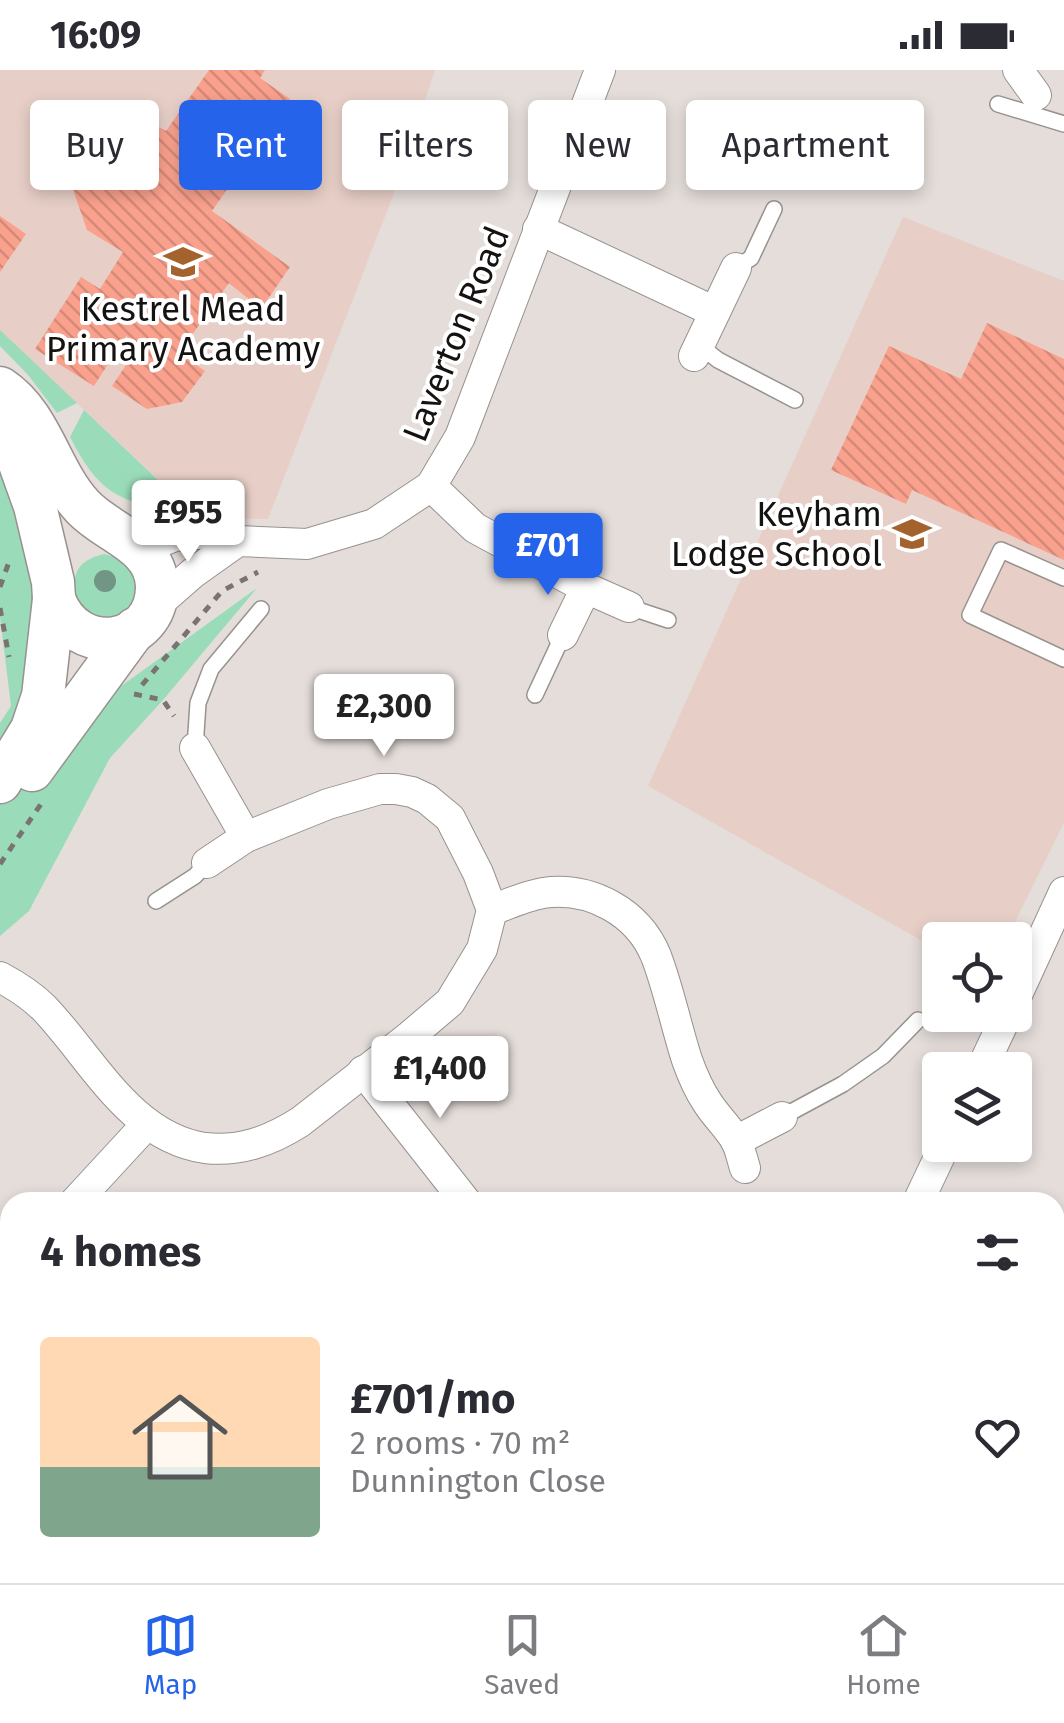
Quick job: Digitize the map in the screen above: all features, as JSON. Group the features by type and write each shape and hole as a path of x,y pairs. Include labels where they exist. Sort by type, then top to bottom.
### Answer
{"street":[{"name":"Laverton Road","path":"132,544 219,532 238,541 307,544 374,524 431,486 460,437 600,70"},
{"path":"1018,70 1033,105"},
{"path":"538,229 715,312"},
{"path":"697,350 736,268"},
{"path":"0,388 14,397 32,421 75,498 92,516 148,557 156,577 156,598 144,618 6,808 0,811"},
{"path":"0,420 35,506 64,620 83,634 110,639 128,634 193,573 238,541"},
{"path":"431,486 476,528 586,588 630,607"},
{"path":"0,782 28,737 44,696 59,562 73,546 92,537 102,535 132,544"},
{"path":"563,635 586,588"},
{"path":"195,748 246,836"},
{"path":"0,977 42,1006 147,1124 180,1142 199,1147 240,1148 261,1143 300,1122 450,1002 482,949 492,910 450,818 440,807 412,792 380,788 328,804 246,836 207,864"},
{"path":"492,910 560,892 598,899 616,908 632,920 654,953 704,1099 740,1154 782,1117"},
{"path":"1032,962 1064,892"},
{"path":"363,1071 458,1192"},
{"path":"83,1192 147,1124"},
{"path":"923,1192 937,1162"}],"lane":[{"path":"998,104 1033,105 1064,124"},
{"path":"736,268 751,258 774,209"},
{"path":"697,350 795,400"},
{"path":"1064,578 1000,550 970,615 1064,659"},
{"path":"630,607 668,620"},
{"path":"195,748 198,703 212,670 261,609"},
{"path":"535,695 563,635"},
{"path":"156,901 207,864"},
{"path":"782,1117 844,1084 883,1056 918,1020"}],"path":[{"path":"195,748 163,700 134,694 222,591 264,569"}],"shaded area":[{"name":"Kestrel Mead Primary Academy","path":"0,70 435,70 425,100 342,100 342,190 395,190 268,519 199,518 0,331"},
{"name":"Keyham Lodge School","path":"903,217 1064,281 1064,823 1015,922 922,922 922,941 648,786"}],"green space":[{"path":"0,330 77,403 57,413 0,346"},
{"path":"84,410 186,506 129,500 103,484 70,437"},
{"path":"0,455 26,531 39,641 20,759 257,588 110,758 29,911 0,936 0,723 11,706 0,617"},
{"path":"104,554 123,559 138,580 133,606 117,618 97,619 77,603 74,585 81,566"}],"building":[{"path":"209,70 265,70 260,78 290,99 289,100 188,100"},
{"path":"179,113 179,190 227,190 212,211 290,267 261,309 229,283 179,353 205,371 182,402 147,409 112,386 140,344 126,336 94,386 35,349 81,277 100,289 123,252 87,230 73,190 159,190 159,127 166,131"},
{"path":"0,216 26,234 0,272"},
{"path":"987,323 1064,359 1064,560 912,490 906,504 831,470 889,346 961,379"}],"place":[{"name":"Kestrel Mead Primary Academy","path":"183,262"},
{"name":"Keyham Lodge School","path":"912,534"}]}
